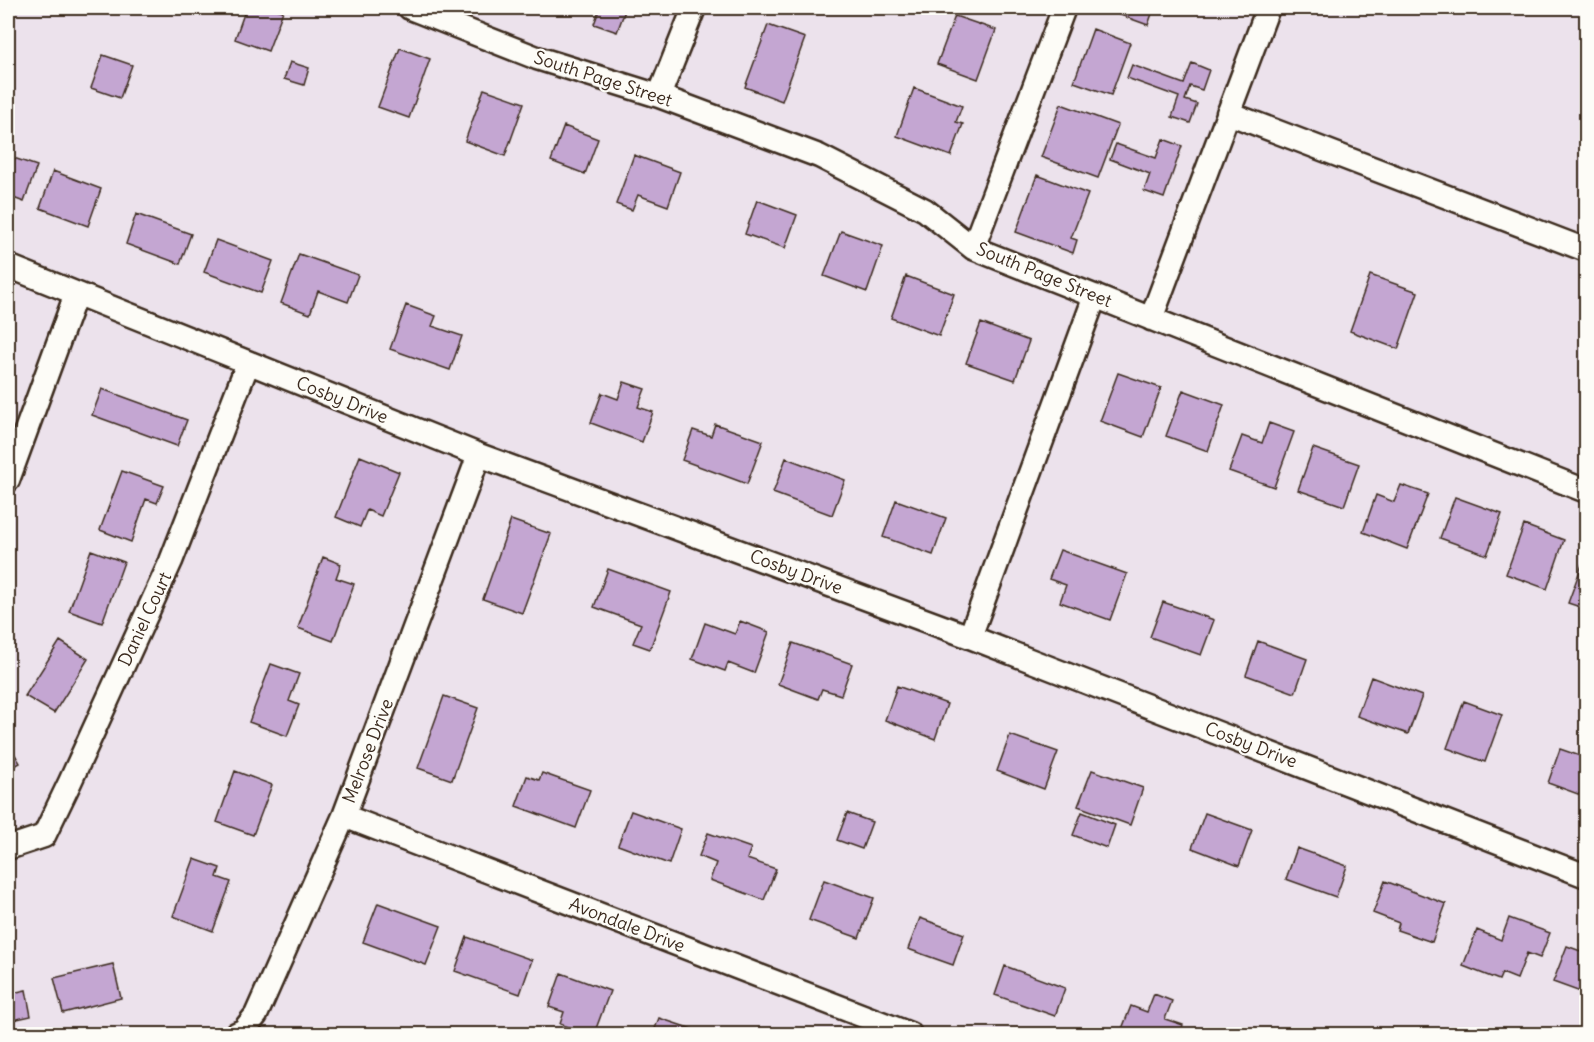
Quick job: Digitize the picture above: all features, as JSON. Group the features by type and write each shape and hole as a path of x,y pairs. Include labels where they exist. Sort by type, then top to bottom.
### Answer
{"street":[{"name":"South Page Street","path":"410,8 537,58 659,96 819,156 925,210 974,248 1587,491"},
{"path":"659,96 694,8"},
{"path":"974,248 1064,8"},
{"path":"1151,319 1268,8"},
{"path":"1228,113 1587,250"},
{"name":"Cosby Drive","path":"8,266 479,455 970,637 1587,876"},
{"path":"8,480 75,294"},
{"path":"970,637 1095,296"},
{"name":"Daniel Court","path":"8,848 44,836 171,561 248,363"},
{"name":"Melrose Drive","path":"236,1035 244,1030 256,1015 344,816 479,455"},
{"name":"Avondale Drive","path":"344,816 910,1035"}],"building":[{"path":"246,8 273,8 283,11 268,51 235,39"},
{"path":"600,8 626,8 617,32 594,24"},
{"path":"1101,8 1154,8 1148,25"},
{"path":"955,16 996,30 978,79 937,64"},
{"path":"768,25 805,38 782,101 745,87"},
{"path":"1093,29 1130,43 1111,95 1074,82"},
{"path":"400,48 430,59 409,118 378,107"},
{"path":"103,55 132,65 120,98 91,88"},
{"path":"290,62 309,68 304,85 284,79"},
{"path":"1192,63 1209,70 1202,90 1190,86 1185,100 1197,104 1190,123 1172,117 1179,97 1127,78 1132,65 1184,84"},
{"path":"914,88 962,106 956,122 963,124 951,156 897,136"},
{"path":"484,89 524,103 505,156 465,141"},
{"path":"1061,104 1118,125 1098,178 1041,157"},
{"path":"564,126 598,139 585,174 551,161"},
{"path":"1163,139 1182,146 1164,198 1144,191 1150,174 1110,159 1116,144 1156,158"},
{"path":"634,155 680,172 668,206 638,195 632,210 616,204"},
{"path":"8,156 37,166 24,202 8,196"},
{"path":"53,171 101,189 88,226 40,208"},
{"path":"1037,175 1088,194 1071,238 1077,240 1073,253 1016,232"},
{"path":"757,200 797,215 785,248 745,234"},
{"path":"136,214 191,234 180,264 126,244"},
{"path":"841,231 883,246 867,292 824,276"},
{"path":"216,240 273,261 261,293 204,272"},
{"path":"299,254 358,275 348,302 318,291 310,314 281,303"},
{"path":"1370,275 1418,292 1398,349 1350,331"},
{"path":"906,276 954,294 939,336 891,318"},
{"path":"406,305 436,316 432,326 462,336 450,370 390,349"},
{"path":"981,323 1029,341 1015,380 966,363"},
{"path":"1118,373 1161,388 1143,437 1100,421"},
{"path":"624,382 645,389 638,407 653,412 642,442 591,423 602,393 618,399"},
{"path":"102,389 187,420 177,446 92,415"},
{"path":"1183,390 1224,405 1208,451 1166,436"},
{"path":"1269,423 1294,432 1274,487 1229,471 1242,436 1262,443"},
{"path":"715,424 763,441 747,484 682,460 693,430 711,436"},
{"path":"1313,448 1359,464 1344,506 1298,490"},
{"path":"360,456 399,472 381,516 367,510 360,527 336,517"},
{"path":"786,458 845,480 832,515 773,493"},
{"path":"122,471 164,486 157,503 146,499 131,542 100,530"},
{"path":"1401,485 1428,494 1407,549 1363,532 1376,495 1394,502"},
{"path":"1455,497 1502,514 1487,555 1440,538"},
{"path":"896,500 946,518 933,555 883,537"},
{"path":"511,520 551,534 522,613 483,599"},
{"path":"1524,525 1564,540 1547,589 1506,574"},
{"path":"91,550 124,562 102,623 69,611"},
{"path":"1060,550 1127,574 1110,620 1060,602 1066,585 1049,579"},
{"path":"1586,554 1586,609 1568,603"},
{"path":"323,557 341,564 336,578 354,584 333,641 298,628"},
{"path":"608,569 671,592 650,649 633,643 641,624 594,607"},
{"path":"1163,602 1214,620 1201,655 1150,637"},
{"path":"740,621 769,632 754,673 728,663 725,671 692,659 705,623 735,634"},
{"path":"60,641 88,659 54,713 25,696"},
{"path":"1258,641 1307,659 1295,693 1246,675"},
{"path":"793,643 852,664 841,695 822,689 818,699 778,684"},
{"path":"271,664 299,674 289,701 299,705 287,736 249,722"},
{"path":"1371,677 1422,696 1408,734 1357,716"},
{"path":"897,686 947,704 935,739 885,720"},
{"path":"444,696 478,708 452,780 418,768"},
{"path":"1464,701 1502,715 1485,762 1447,748"},
{"path":"1010,735 1058,752 1044,789 997,771"},
{"path":"8,743 20,763 8,770"},
{"path":"1560,749 1586,758 1586,797 1548,783"},
{"path":"1092,770 1143,788 1130,825 1078,806"},
{"path":"235,771 272,785 253,835 217,822"},
{"path":"542,773 590,790 576,828 516,806 527,776 539,780"},
{"path":"631,811 681,829 669,864 618,845"},
{"path":"1082,812 1115,825 1107,848 1073,835"},
{"path":"847,813 872,822 862,849 837,840"},
{"path":"1205,813 1252,830 1239,866 1192,848"},
{"path":"708,833 751,848 747,859 776,869 764,900 710,880 716,863 699,856"},
{"path":"1297,848 1347,866 1336,897 1286,879"},
{"path":"194,859 220,868 217,877 231,882 213,931 173,916"},
{"path":"824,880 874,898 859,938 809,920"},
{"path":"1385,881 1446,904 1432,942 1397,930 1399,923 1373,913"},
{"path":"378,903 441,926 426,965 363,942"},
{"path":"920,918 964,934 953,965 908,949"},
{"path":"1509,918 1550,933 1540,958 1527,953 1517,979 1502,973 1499,980 1463,966 1477,930 1501,940"},
{"path":"467,937 532,960 520,994 455,971"},
{"path":"1567,946 1586,953 1586,994 1553,982"},
{"path":"113,964 121,998 63,1013 54,978"},
{"path":"1005,966 1065,988 1055,1016 995,995"},
{"path":"561,973 610,991 594,1034 560,1024 564,1012 549,1007"},
{"path":"26,990 31,1016 8,1021 8,994"},
{"path":"1154,994 1172,1001 1165,1019 1183,1025 1180,1034 1120,1034 1131,1006 1147,1012"},
{"path":"659,1018 707,1034 653,1034"}]}
